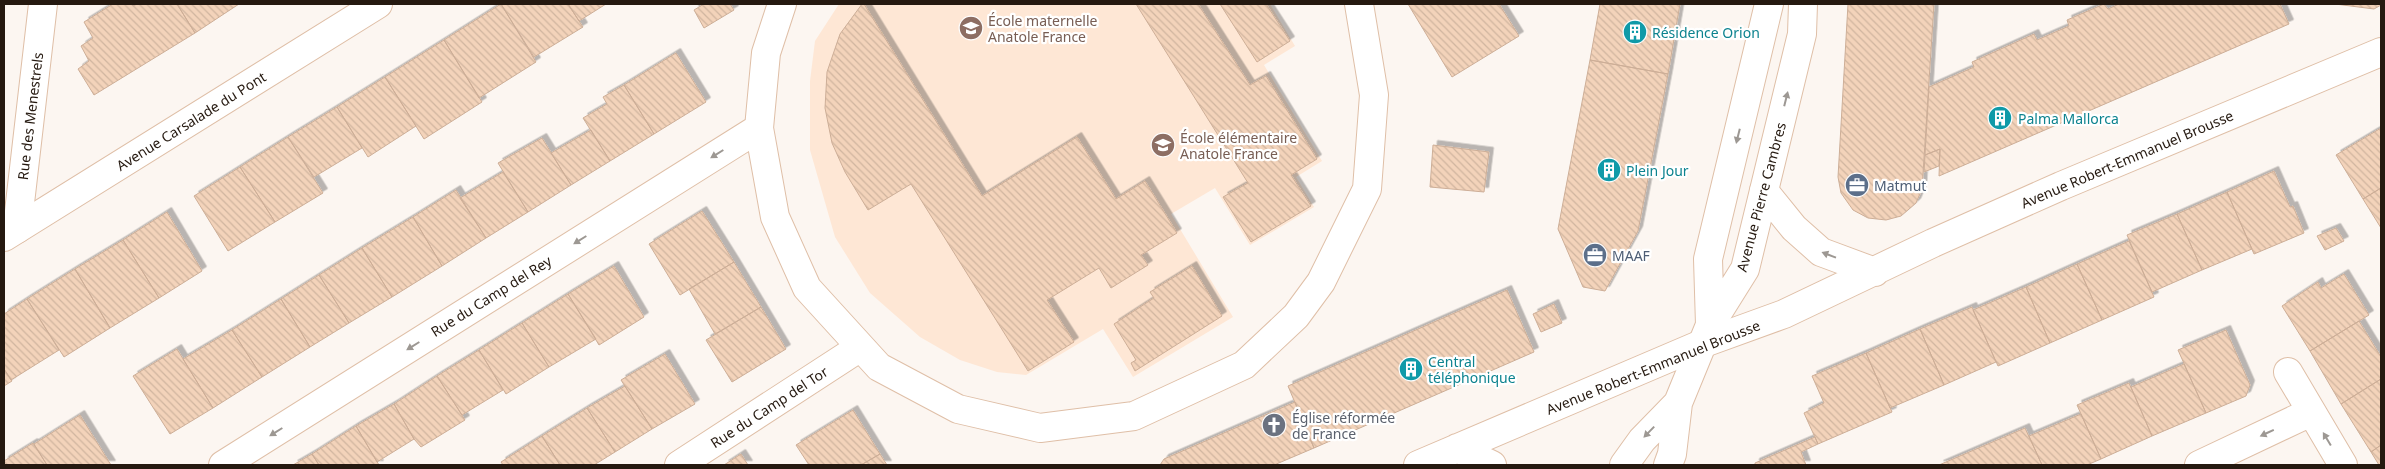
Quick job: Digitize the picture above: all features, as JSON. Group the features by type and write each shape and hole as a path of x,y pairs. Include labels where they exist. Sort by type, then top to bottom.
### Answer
{"street":[{"name":"Rue des Menestrels","path":"11,233 42,4"},
{"name":"Avenue Carsalade du Pont","path":"11,233 378,4"},
{"path":"782,4 766,53 759,128 775,217 807,288 859,348 879,367 958,409 1040,428 1134,416 1244,365 1296,316 1320,282 1367,189 1374,96 1359,4"},
{"path":"1707,334 1708,259 1769,4"},
{"name":"Avenue Pierre Cambres","path":"1678,402 1707,334 1745,269 1802,34 1803,4"},
{"name":"Avenue Robert-Emmanuel Brousse","path":"1418,465 1707,334 1784,314 1933,243 2061,186 2381,52"},
{"name":"Rue du Camp del Rey","path":"224,465 759,128"},
{"path":"1764,191 1794,228 1822,252 1875,272"},
{"name":"Rue du Camp del Tor","path":"679,465 859,348"},
{"path":"2288,372 2342,465"},
{"path":"1624,465 1642,440 1678,402"},
{"path":"1668,465 1672,454 1678,402"},
{"path":"2199,465 2311,412"},
{"path":"1457,448 1492,465"}],"shaded area":[{"path":"839,4 1270,4 1295,46 1264,65 1322,161 1296,177 1314,207 1250,245 1215,188 1171,214 1233,317 1133,377 1103,329 1026,375 997,372 960,360 920,337 870,293 835,237 810,150 810,81 815,41"}],"building":[{"path":"113,4 132,4 133,6 137,4 177,4 195,33 94,95 78,69 89,61 81,46 93,38 84,22"},
{"path":"177,4 239,4 195,33"},
{"path":"501,4 536,62 479,98 444,40"},
{"path":"501,4 568,4 583,27 534,57"},
{"path":"568,4 606,4 579,21"},
{"path":"704,4 730,4 734,10 704,28 694,10"},
{"path":"862,4 864,4 982,196 1077,137 1116,199 1145,181 1177,233 1141,255 1148,265 1111,288 1099,268 1047,300 1074,342 1028,371 911,184 868,210 845,172 832,143 825,108 827,72 840,34"},
{"path":"1136,4 1198,4 1250,85 1266,76 1317,159 1291,175 1311,206 1251,242 1223,197 1248,183"},
{"path":"1220,4 1266,4 1290,41 1257,62"},
{"path":"1408,4 1499,4 1519,36 1452,77"},
{"name":"Résidence Orion","path":"1600,4 1680,4 1668,74 1590,60"},
{"path":"1848,4 1934,4 1922,189 1916,203 1901,216 1886,220 1868,218 1853,210 1841,193 1838,177"},
{"name":"Palma Mallorca","path":"2104,4 2108,9 2119,4 2280,4 2289,24 1939,176 1940,149 1925,155 1929,87 1974,67 1972,62 2034,34 2037,40 2069,26 2067,20"},
{"path":"2335,4 2381,4 2381,5 2374,9"},
{"path":"444,40 482,102 424,139 385,77"},
{"path":"676,53 706,102 654,134 624,85"},
{"name":"Plein Jour","path":"1590,60 1668,74 1638,231 1605,291 1583,287 1558,229"},
{"path":"385,77 416,126 368,157 337,107"},
{"path":"624,85 654,134 610,161 583,118 607,104 603,97"},
{"path":"337,107 362,148 314,177 288,137"},
{"path":"2381,128 2381,188 2363,199 2336,155"},
{"path":"591,130 610,161 571,185 551,153"},
{"path":"288,137 323,193 275,222 240,167"},
{"path":"542,138 571,185 528,212 498,163"},
{"path":"1433,145 1489,152 1484,192 1430,187"},
{"path":"1940,149 1939,166 1924,172 1925,155"},
{"path":"240,167 275,222 228,251 194,196"},
{"path":"2274,171 2290,207 2293,206 2304,233 2254,254 2227,192"},
{"path":"503,172 528,212 486,238 460,198"},
{"path":"2381,188 2381,228 2363,199"},
{"path":"456,190 486,238 442,266 413,217"},
{"path":"2227,192 2252,249 2202,270 2177,214"},
{"path":"702,211 734,262 680,295 649,244"},
{"path":"167,212 202,271 159,298 123,240"},
{"path":"2177,214 2202,270 2152,292 2127,235"},
{"path":"413,217 442,266 392,297 362,248"},
{"path":"2336,228 2344,241 2325,250 2317,236"},
{"path":"123,240 159,298 110,328 75,269"},
{"path":"2129,241 2154,297 2102,320 2077,264"},
{"path":"362,248 392,297 349,323 319,275"},
{"path":"734,262 761,307 715,334 689,289"},
{"path":"2077,264 2102,320 2050,343 2026,287"},
{"path":"614,266 644,317 599,345 568,294"},
{"path":"1192,266 1222,316 1135,371 1131,363 1136,360 1114,324 1154,298 1150,292"},
{"path":"75,269 110,328 64,357 27,299"},
{"path":"2344,274 2369,315 2310,351 2282,306 2318,282 2321,288"},
{"path":"319,275 349,323 310,347 281,299"},
{"path":"2026,287 2050,343 1998,366 1973,310"},
{"name":"Central téléphonique","path":"1507,290 1534,352 1314,448 1288,386"},
{"path":"568,294 596,339 549,367 522,323"},
{"path":"27,299 59,350 11,380 4,369 4,314"},
{"path":"281,299 310,347 262,377 232,330"},
{"path":"1554,304 1562,323 1541,332 1533,314"},
{"path":"761,307 786,349 732,382 706,340"},
{"path":"1972,307 1996,362 1944,385 1920,329"},
{"path":"2359,321 2381,357 2381,379 2341,404 2310,351"},
{"path":"522,323 549,367 506,394 479,350"},
{"path":"1920,329 1944,385 1890,408 1866,353"},
{"path":"232,330 262,377 213,408 183,359"},
{"path":"2226,330 2250,385 2246,396 2206,413 2178,350"},
{"path":"177,349 213,408 170,434 133,376"},
{"path":"479,350 503,390 462,415 437,376"},
{"path":"1866,353 1892,412 1818,444 1804,413 1824,403 1812,376"},
{"path":"665,354 695,404 652,429 621,380"},
{"path":"2184,364 2206,413 2152,436 2131,387"},
{"path":"4,369 12,381 4,386"},
{"path":"437,376 465,420 421,447 414,439 394,404"},
{"path":"2381,379 2381,445 2371,452 2341,404"},
{"path":"2129,383 2152,436 2101,459 2077,405"},
{"path":"625,386 652,429 615,452 587,408"},
{"name":"Église réformée de France","path":"1295,402 1314,448 1274,465 1160,465 1164,459"},
{"path":"394,404 414,439 377,462 356,426"},
{"path":"587,408 615,452 594,465 560,465 542,436"},
{"path":"853,410 880,454 861,465 809,465 796,445"},
{"path":"2081,414 2101,459 2087,465 2042,465 2029,436"},
{"path":"80,415 111,465 47,465 34,444"},
{"path":"356,426 379,465 319,465 312,454"},
{"path":"2025,428 2042,465 1939,465"},
{"path":"542,436 560,465 503,465 501,462"},
{"path":"1815,437 1818,444 1801,452 1806,465 1755,465 1755,463"},
{"path":"33,443 47,465 4,465 4,461"},
{"path":"2381,445 2381,465 2379,465 2371,452"},
{"path":"312,454 319,465 293,465"},
{"path":"741,454 748,465 724,465"},
{"path":"880,454 887,465 861,465"}],"place":[{"name":"École maternelle Anatole France","path":"971,28"},
{"name":"Résidence Orion","path":"1635,32"},
{"name":"Palma Mallorca","path":"2000,118"},
{"name":"École élémentaire Anatole France","path":"1163,145"},
{"name":"Plein Jour","path":"1609,170"},
{"name":"Matmut","path":"1857,185"},
{"name":"MAAF","path":"1595,255"},
{"name":"Central téléphonique","path":"1411,369"},
{"name":"Église réformée de France","path":"1274,425"}]}
